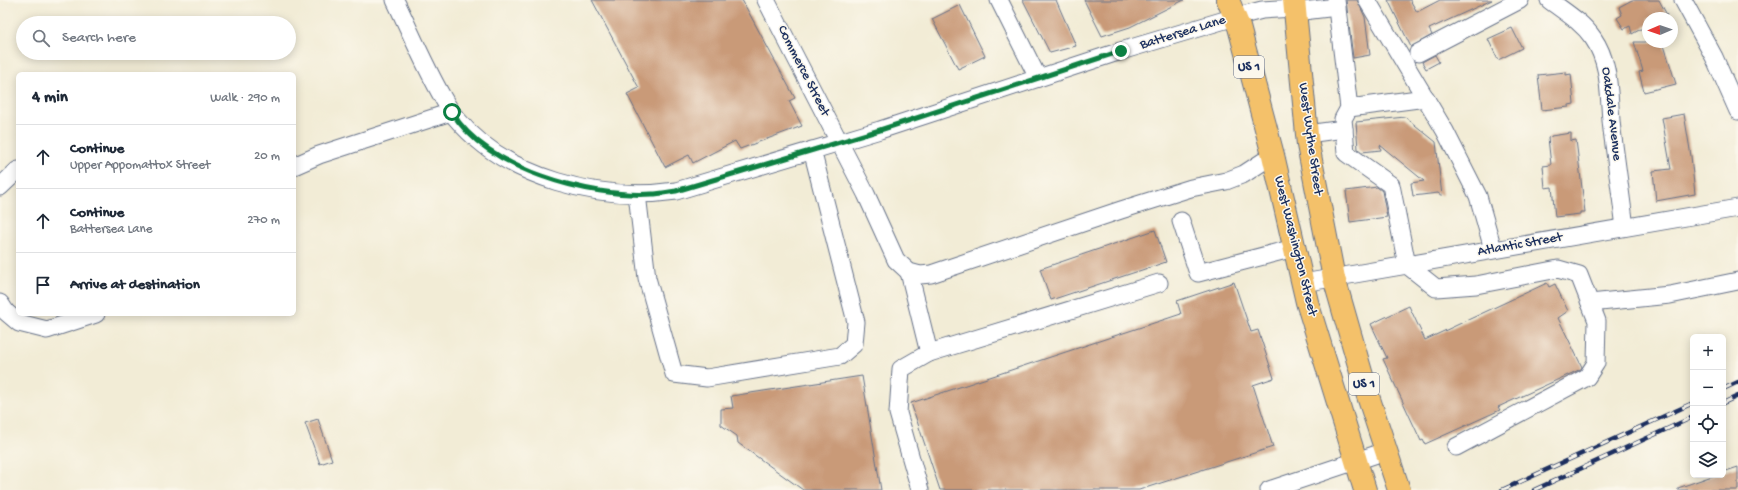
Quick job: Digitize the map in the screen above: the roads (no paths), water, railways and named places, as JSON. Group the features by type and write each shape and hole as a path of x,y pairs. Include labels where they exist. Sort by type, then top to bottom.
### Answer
{"main road":[{"name":"West Wythe Street","path":"1294,7 1307,134 1315,189 1334,278"},
{"name":"West Washington Street","path":"1232,8 1273,156 1303,283 1365,490"},
{"name":"US 1","path":"1334,278 1367,393 1399,490"}],"street":[{"name":"Battersea Lane","path":"395,0 435,84 452,112 476,140 489,150 526,170 554,181 585,189 637,194 676,191 840,142 1038,78 1232,8 1262,10 1336,4"},
{"name":"Commerce Street","path":"766,0 840,142 896,260 909,272"},
{"path":"999,0 1038,78"},
{"path":"1367,0 1445,131 1478,196 1493,249"},
{"path":"1418,53 1520,0"},
{"name":"Oakdale Avenue","path":"1549,0 1581,24 1593,38 1602,56 1608,74 1612,128 1625,227"},
{"path":"1683,0 1714,57 1738,111"},
{"path":"1336,4 1349,108 1343,119 1346,153 1391,185 1407,265 1436,288 1476,285 1558,269 1579,275 1597,320 1596,363 1587,377 1456,446"},
{"path":"1349,108 1426,98"},
{"path":"296,165 319,155 452,112"},
{"path":"1307,134 1344,129"},
{"path":"637,194 648,278 674,374 707,378 840,356 854,344 856,322 812,150"},
{"path":"929,353 909,272 920,275 931,274 1170,195 1226,181 1244,174 1273,156"},
{"path":"0,187 16,172"},
{"name":"Atlantic Street","path":"1303,283 1493,249 1738,208"},
{"path":"1181,221 1198,273 1294,248"},
{"path":"1590,303 1670,295 1738,281"},
{"path":"920,490 898,413 901,369 929,353 1159,283"},
{"path":"0,303 6,312 19,323 48,330 90,316"},
{"path":"1269,490 1355,460 1386,451"}],"railway":[{"path":"1726,388 1738,382"},
{"path":"1726,402 1738,396"},
{"path":"1502,490 1690,404"},
{"path":"1534,490 1690,418"}]}
